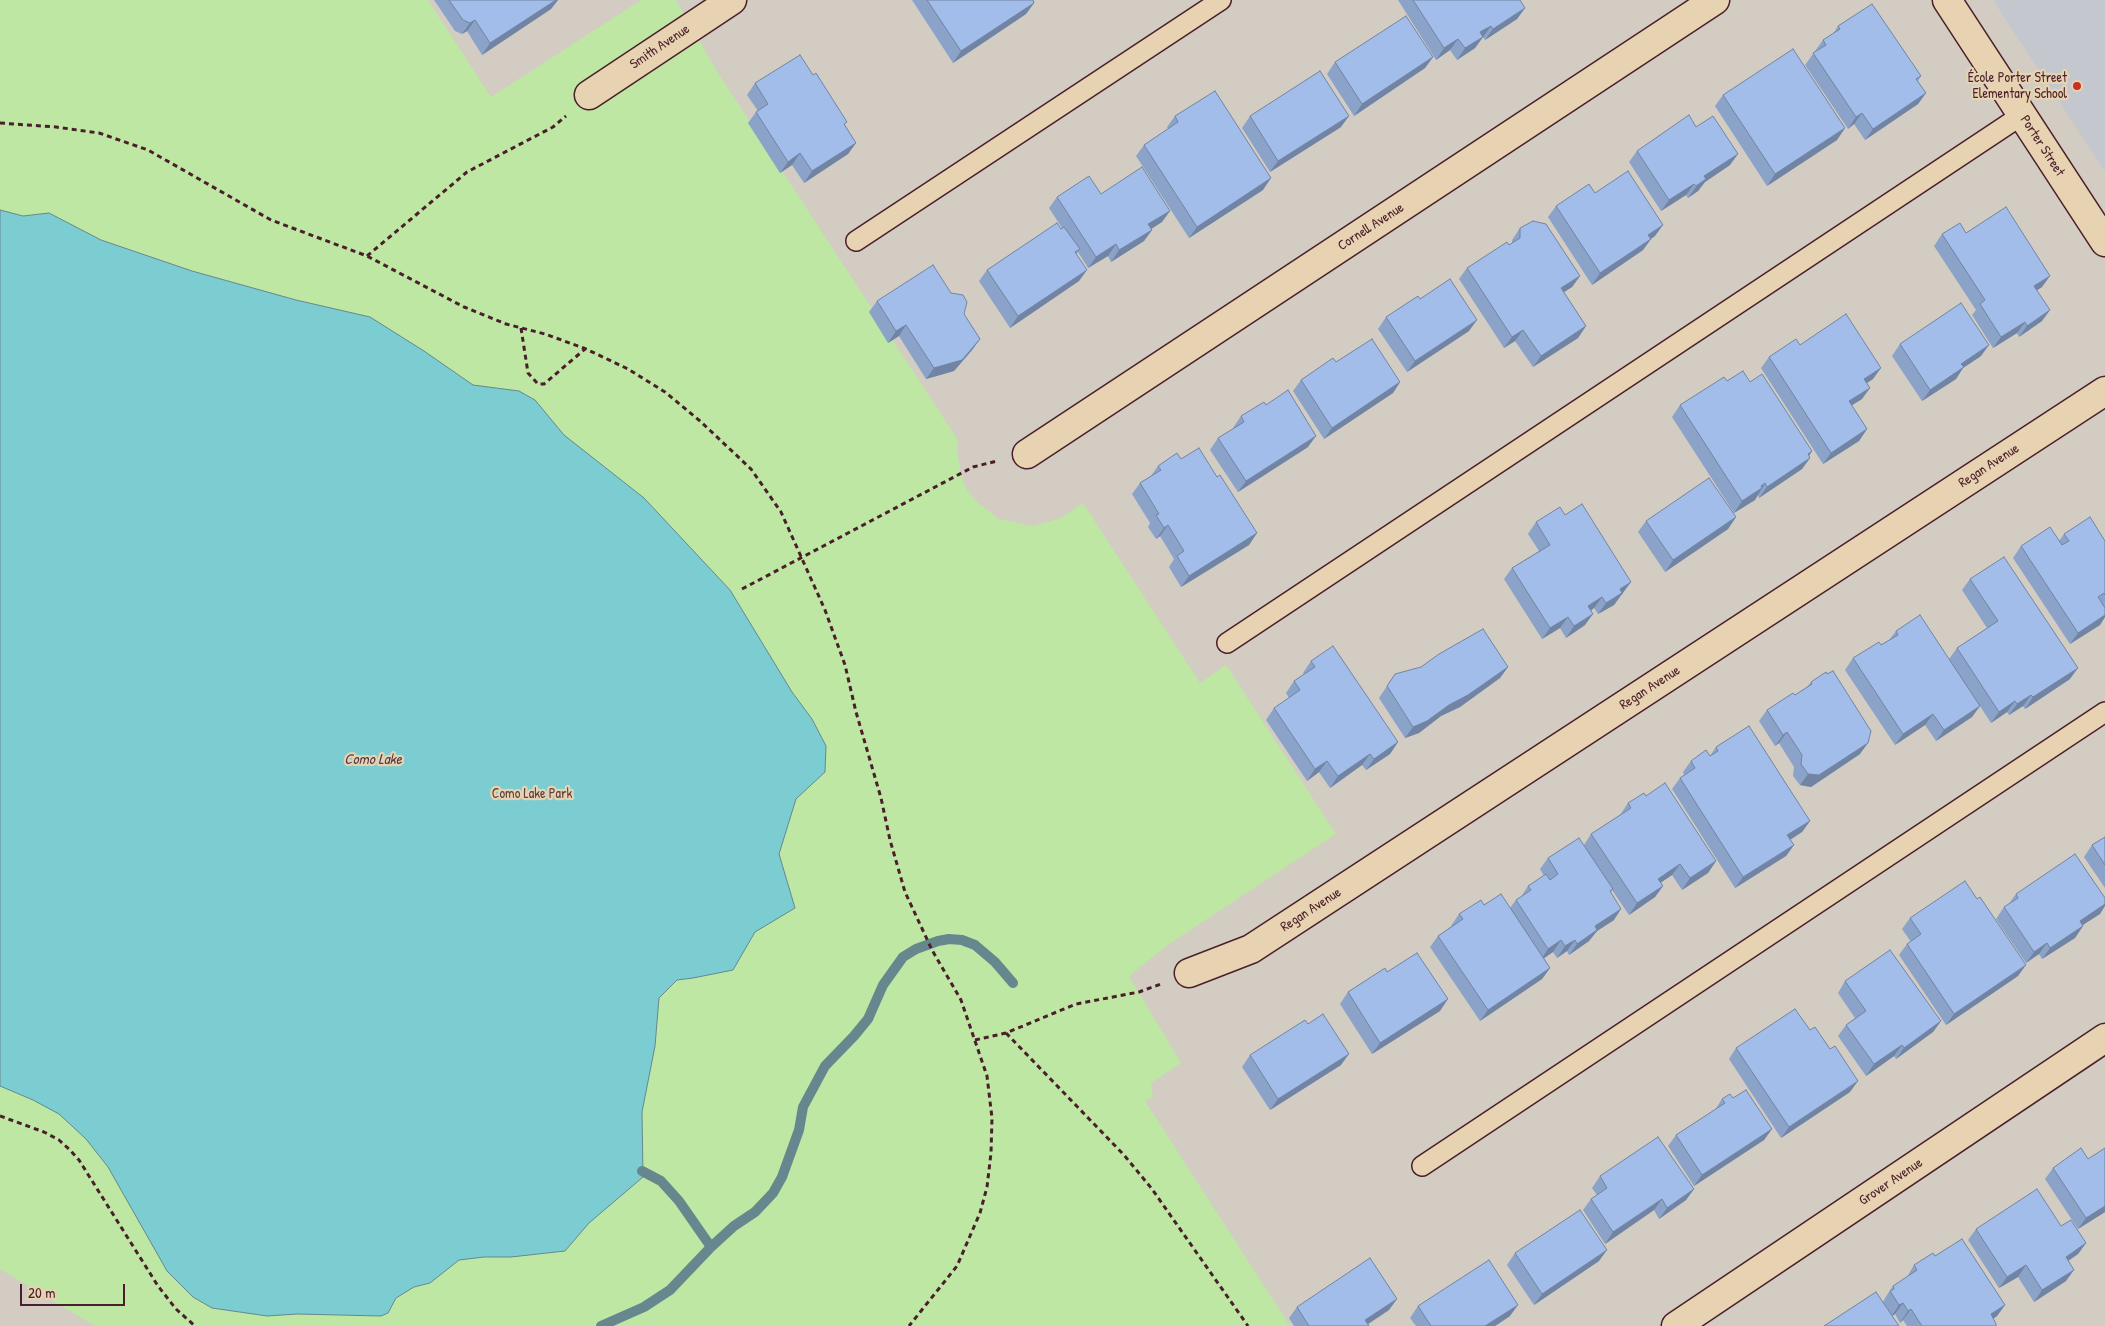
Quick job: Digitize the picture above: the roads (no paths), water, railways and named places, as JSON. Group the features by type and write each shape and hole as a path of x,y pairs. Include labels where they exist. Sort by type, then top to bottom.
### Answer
{"street":[{"name":"Smith Avenue","path":"589,95 732,0"},
{"name":"Cornell Avenue","path":"1027,454 1715,0"},
{"name":"Porter Street","path":"1947,0 2105,242"},
{"name":"Regan Avenue","path":"1189,973 1252,949 2105,391"},
{"name":"Grover Avenue","path":"1676,1326 2105,1038"}],"lane":[{"path":"856,242 1221,0"},
{"path":"1227,643 2022,115"},
{"path":"1422,1166 2105,712"}],"water":[{"name":"Como Lake","path":"0,210 23,216 49,213 101,240 192,271 296,300 370,317 473,385 519,391 535,400 564,435 644,498 730,590 792,692 812,719 826,746 825,772 796,799 779,854 795,908 755,932 733,970 677,980 659,998 655,1046 642,1112 643,1177 589,1223 565,1251 459,1260 430,1283 414,1287 396,1298 388,1313 381,1316 297,1314 267,1316 212,1308 193,1297 167,1271 108,1167 86,1139 59,1114 33,1100 0,1086"}],"waterway":[{"path":"601,1326 644,1307 670,1290 711,1247 734,1226 755,1212 773,1193 782,1177 799,1130 803,1107 825,1066 868,1019 883,985 903,957 916,949 938,941 949,939 962,940 975,945 995,962 1013,983"},
{"path":"642,1171 661,1181 679,1201 711,1247"}],"place":[{"name":"École Porter Street Elementary School","path":"2077,86"}],"park label":[{"name":"Como Lake Park","path":"532,794"}]}
